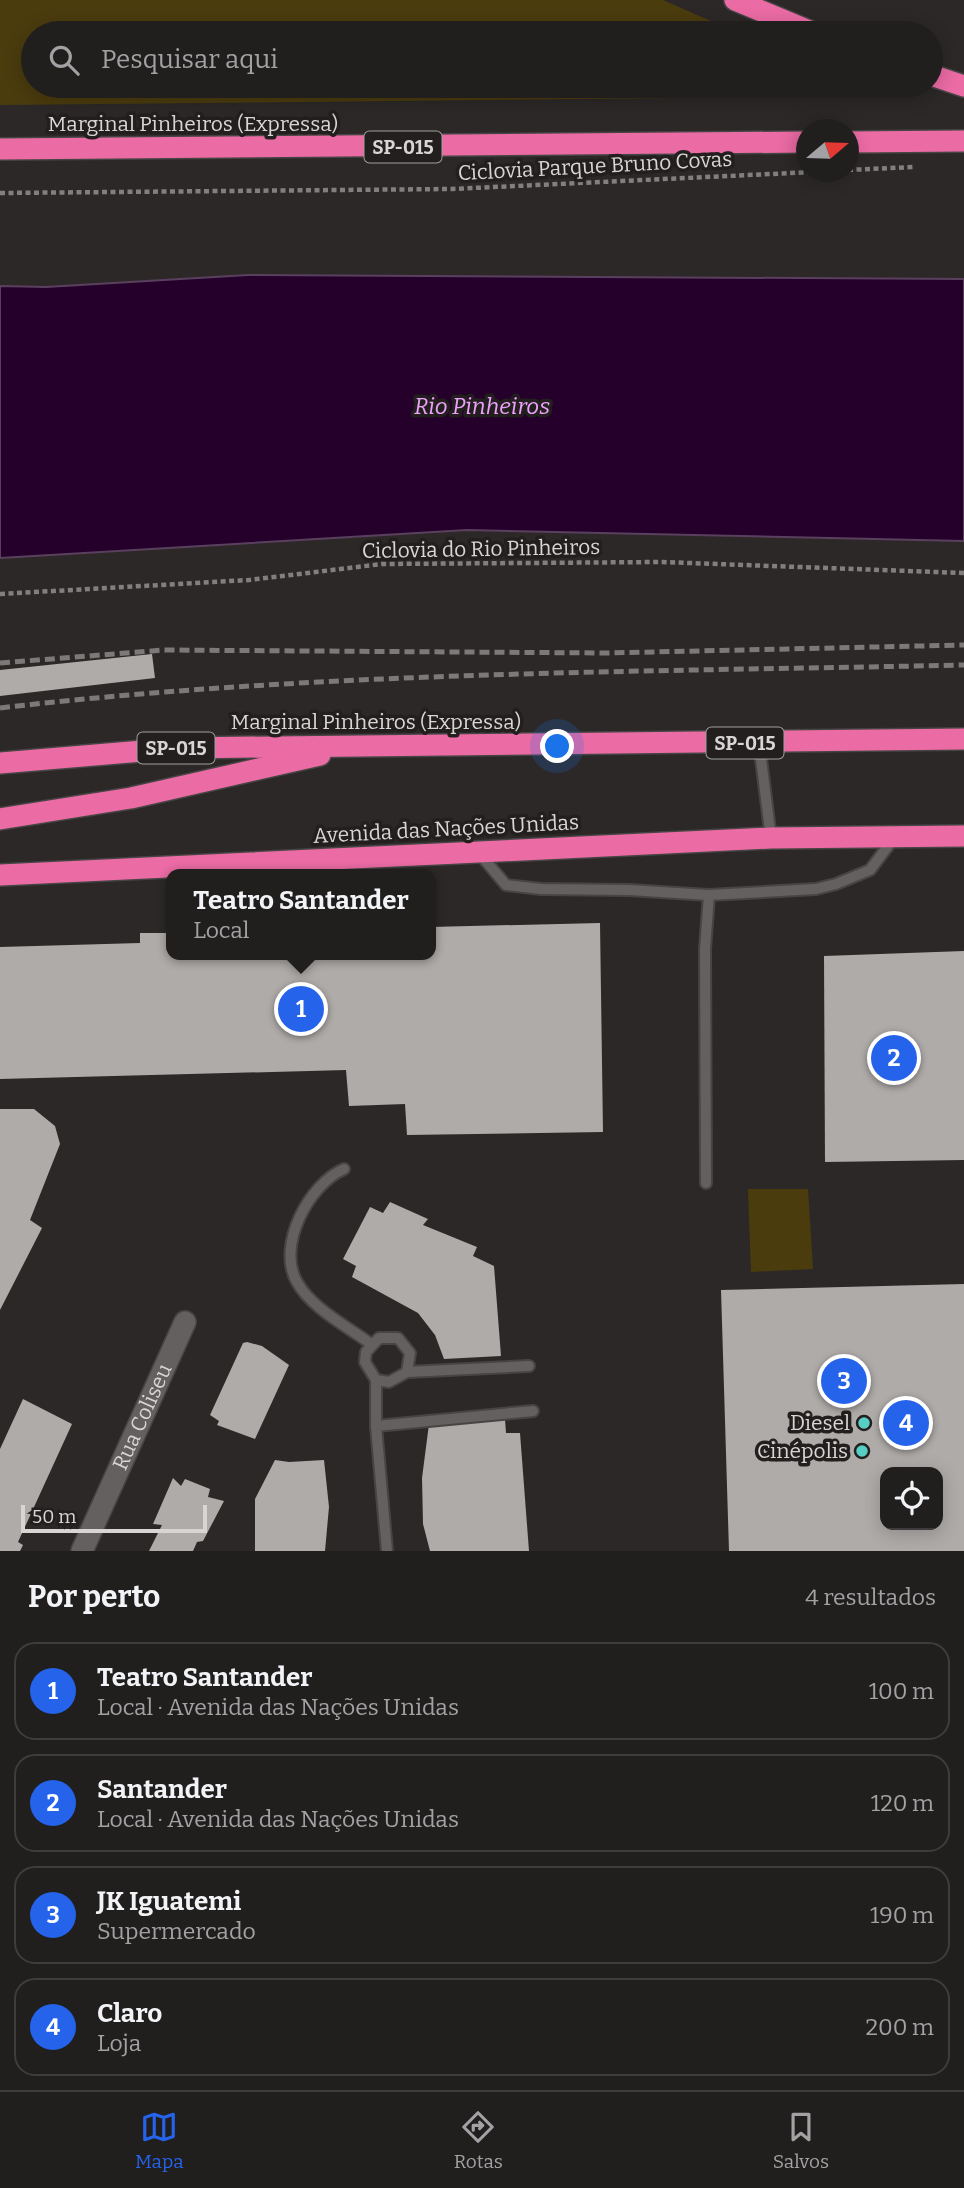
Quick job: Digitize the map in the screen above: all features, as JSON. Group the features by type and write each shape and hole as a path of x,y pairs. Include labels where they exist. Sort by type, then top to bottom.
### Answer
{"highway":[{"path":"734,0 785,21"},
{"path":"943,79 964,86"},
{"path":"859,142 964,141"},
{"name":"Marginal Pinheiros (Expressa)","path":"0,149 796,142"},
{"name":"Marginal Pinheiros (Expressa)","path":"0,763 178,748 964,739"},
{"path":"902,740 964,746"},
{"path":"0,819 131,798 251,773 353,746"},
{"name":"Avenida das Nações Unidas","path":"895,836 964,824"},
{"name":"Avenida das Nações Unidas","path":"0,875 771,838 964,836"}],"street":[{"name":"Rua Coliseu","path":"82,1551 185,1322"}],"lane":[{"path":"759,743 771,838"},
{"path":"478,852 506,885 541,889 629,890 709,895 836,884 870,870 895,836"},
{"path":"706,1183 705,949 709,895"},
{"path":"344,1169 321,1184 298,1217 291,1256 292,1272 298,1284 321,1308 371,1344"},
{"path":"387,1551 376,1426 376,1380 365,1362 371,1344 388,1336 405,1344 411,1363 407,1371"},
{"path":"376,1380 389,1382 407,1371 529,1366"},
{"path":"376,1426 533,1410"}],"path":[{"path":"859,170 918,167"},
{"name":"Ciclovia Parque Bruno Covas","path":"0,193 452,188 796,173"},
{"name":"Ciclovia do Rio Pinheiros","path":"0,594 249,580 395,564 662,562 964,573"}],"shaded area":[{"path":"0,0 663,0 711,21 21,21 21,98 687,98 0,105"},
{"path":"748,1189 808,1189 813,1269 751,1272"}],"water":[{"name":"Rio Pinheiros","path":"248,275 964,279 964,541 467,530 0,558 0,286 46,287"}],"building":[{"path":"152,654 155,678 0,696 0,670"},
{"path":"600,923 603,1132 407,1135 405,1104 349,1106 346,1070 0,1079 0,947 140,943 140,933 166,933 166,960 436,960 436,927"},
{"path":"964,951 964,1160 825,1162 824,956"},
{"path":"0,1109 34,1109 55,1126 60,1144 30,1220 42,1228 0,1310"},
{"path":"390,1202 428,1219 423,1225 477,1247 473,1256 494,1266 501,1356 444,1359 435,1335 418,1313 352,1277 356,1266 343,1259 370,1207 383,1213"},
{"path":"964,1284 964,1551 729,1551 721,1290"},
{"path":"243,1343 262,1346 289,1365 255,1439 217,1425 219,1421 210,1415"},
{"path":"23,1399 72,1424 18,1542 23,1545 20,1551 0,1551 0,1449"},
{"path":"505,1419 506,1433 520,1433 529,1551 430,1551 423,1524 422,1478 429,1424"},
{"path":"275,1460 324,1460 329,1507 325,1551 255,1551 255,1499"},
{"path":"173,1478 181,1486 185,1479 210,1489 208,1497 224,1501 203,1541 197,1542 193,1551 149,1551 162,1525 153,1524"}],"railway":[{"path":"0,663 164,650 607,653 964,645"},
{"path":"0,708 120,696 360,680 964,665"}],"place":[{"name":"Teatro Santander","path":"301,1009"},
{"name":"Santander","path":"894,1058"},
{"name":"JK Iguatemi","path":"844,1381"},
{"name":"Diesel","path":"864,1423"},
{"name":"Claro","path":"906,1423"},
{"name":"Cinépolis","path":"862,1451"}]}
